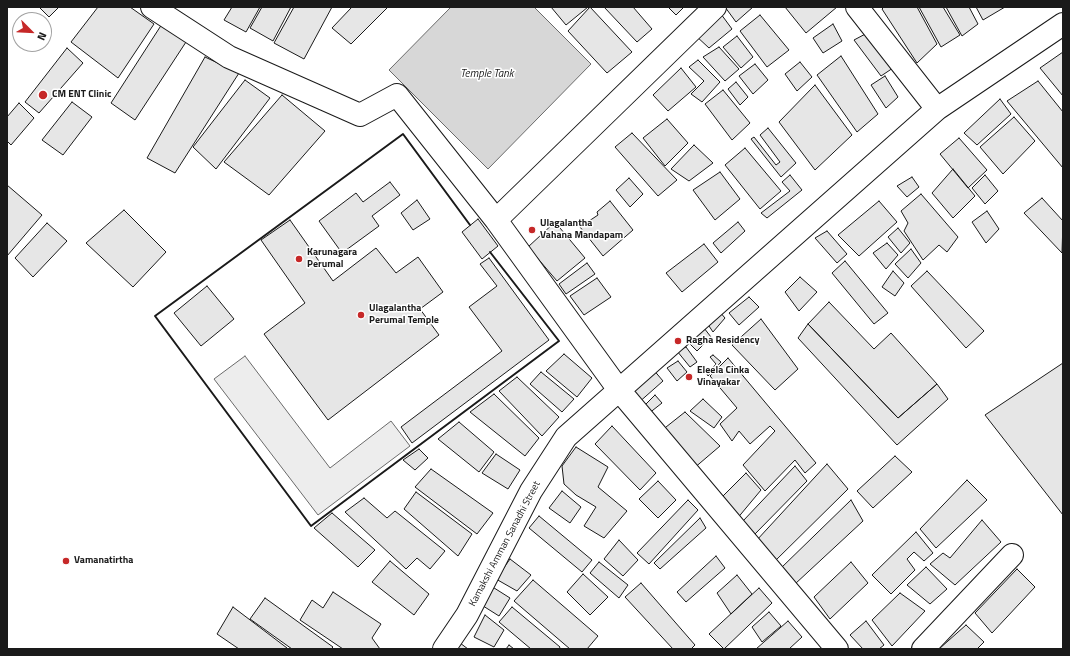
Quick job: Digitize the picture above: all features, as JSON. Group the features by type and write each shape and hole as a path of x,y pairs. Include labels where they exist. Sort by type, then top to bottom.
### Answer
{"street":[{"path":"152,7 229,57 360,115 397,96 496,220 619,390 837,649"},
{"path":"496,220 715,7"},
{"path":"856,7 937,109"},
{"name":"Kamakshi Amman Sanadhi Street","path":"444,649 467,616 530,491 566,437 937,109 1063,24"},
{"path":"923,649 1012,555"}],"shaded area":[{"path":"245,356 330,468 391,421 410,446 318,515 214,379"}],"water":[{"name":"Temple Tank","path":"451,7 534,7 591,64 488,169 389,70"}],"building":[{"path":"39,7 59,7 52,14 52,12 44,12"},
{"path":"98,7 130,7 154,24 118,78 71,42"},
{"path":"232,7 260,7 246,32 224,20"},
{"path":"262,7 291,7 273,41 250,28"},
{"path":"294,7 332,7 304,59 274,43"},
{"path":"352,7 388,7 351,44 332,28"},
{"path":"551,7 588,7 566,25"},
{"path":"590,7 632,52 607,73 568,31"},
{"path":"604,7 633,7 652,29 637,42"},
{"path":"668,7 684,7 676,15"},
{"path":"725,7 753,7 736,22"},
{"path":"785,7 837,7 806,33"},
{"path":"884,7 917,7 937,44 917,63 882,9"},
{"path":"919,7 943,7 960,35 941,47"},
{"path":"946,7 969,7 978,24 962,36"},
{"path":"976,7 1005,7 983,20"},
{"path":"718,10 732,29 709,48 695,35"},
{"path":"760,15 789,50 767,67 740,31"},
{"path":"162,24 186,42 135,120 111,103"},
{"path":"833,24 842,41 823,53 813,38"},
{"path":"871,31 896,66 881,76 854,40"},
{"path":"737,36 753,57 741,68 723,47"},
{"path":"719,47 739,69 725,81 703,57"},
{"path":"67,48 83,63 39,113 25,102"},
{"path":"1063,52 1063,96 1040,68"},
{"path":"841,56 878,114 857,132 817,75"},
{"path":"205,57 239,73 175,173 147,158"},
{"path":"698,60 720,82 702,102 691,94 704,81 689,67"},
{"path":"800,62 812,77 797,91 785,74"},
{"path":"755,64 768,80 753,94 739,76"},
{"path":"681,68 696,87 668,111 653,95"},
{"path":"885,76 898,97 886,108 871,85"},
{"path":"245,80 270,98 216,169 193,147"},
{"path":"1038,81 1063,112 1063,168 1007,101"},
{"path":"736,82 748,97 740,105 728,89"},
{"path":"815,85 852,135 815,170 779,122"},
{"path":"723,90 750,123 732,140 705,104"},
{"path":"282,95 325,131 269,195 224,162"},
{"path":"1000,99 1011,114 977,145 964,133"},
{"path":"72,102 92,117 63,155 42,140"},
{"path":"19,103 34,118 11,145 7,141 7,117"},
{"path":"1014,117 1035,141 1003,174 980,147"},
{"path":"667,119 688,143 665,166 643,138"},
{"path":"768,128 796,163 781,177 751,139 754,137 776,165 780,162 760,135"},
{"path":"632,133 677,180 658,196 615,147"},
{"path":"959,138 987,170 968,188 940,154"},
{"path":"694,145 713,163 689,181 671,169"},
{"path":"745,148 781,191 760,209 725,165"},
{"path":"953,169 975,196 953,218 932,193"},
{"path":"720,172 740,199 715,220 693,190"},
{"path":"790,175 802,190 767,218 761,213 790,191 782,182"},
{"path":"985,175 998,191 985,204 972,188"},
{"path":"912,177 919,187 907,197 897,186"},
{"path":"629,178 643,194 630,207 616,190"},
{"path":"390,182 400,195 372,216 379,226 342,253 319,221 356,193 363,202"},
{"path":"7,185 42,215 7,256"},
{"path":"921,194 958,237 947,252 939,245 923,260 904,231 908,223 901,211"},
{"path":"1042,198 1063,221 1062,253 1024,213"},
{"path":"417,200 430,219 413,230 401,213"},
{"path":"610,201 633,230 603,256 580,227 598,215 597,212"},
{"path":"879,201 897,222 859,256 838,235"},
{"path":"124,210 166,252 133,287 86,243"},
{"path":"987,211 999,229 986,243 972,222"},
{"path":"478,219 498,246 482,259 462,232"},
{"path":"290,220 333,281 376,248 396,273 418,257 443,292 420,309 439,335 328,420 264,334 305,303 261,240"},
{"path":"555,222 585,258 557,281 528,247"},
{"path":"738,222 745,231 721,253 713,243"},
{"path":"47,223 67,241 33,277 15,258"},
{"path":"898,228 910,243 901,253 888,237"},
{"path":"827,231 847,254 837,263 815,238"},
{"path":"887,243 898,255 886,269 873,253"},
{"path":"704,244 718,262 682,292 666,273"},
{"path":"911,249 921,263 908,278 895,264"},
{"path":"489,258 549,340 412,443 401,427 502,351 469,307 497,286 480,264"},
{"path":"845,261 888,313 874,324 832,273"},
{"path":"587,263 595,274 566,294 559,284"},
{"path":"893,271 904,283 895,296 882,287"},
{"path":"927,271 984,331 966,348 911,286"},
{"path":"800,277 817,292 799,311 785,292"},
{"path":"597,278 611,297 584,315 570,296"},
{"path":"207,286 234,319 201,346 174,313"},
{"path":"749,297 759,307 739,325 729,313"},
{"path":"829,302 874,349 891,333 937,384 898,418 808,324"},
{"path":"719,311 725,318 713,332 707,323"},
{"path":"761,319 798,369 775,390 732,345"},
{"path":"808,324 898,418 937,384 948,399 897,445 798,338"},
{"path":"704,328 711,337 697,351 687,341"},
{"path":"686,347 697,362 690,367 677,351"},
{"path":"564,354 592,378 577,397 546,371"},
{"path":"713,355 721,362 708,376 707,374 716,364 710,357"},
{"path":"728,358 816,463 805,473 795,460 765,491 743,465 775,431 770,426 750,444 739,431 732,441 720,424 737,408 710,376"},
{"path":"678,361 687,372 677,381 667,368"},
{"path":"1063,363 1063,515 985,415"},
{"path":"652,368 663,381 637,404 625,390"},
{"path":"541,372 574,399 562,412 530,384"},
{"path":"517,377 559,417 542,436 499,391"},
{"path":"494,394 539,438 525,456 470,412"},
{"path":"655,395 662,403 648,414 642,408"},
{"path":"703,399 722,417 714,428 690,411"},
{"path":"685,412 720,446 693,469 661,431"},
{"path":"459,422 494,452 479,472 438,439"},
{"path":"612,426 656,473 640,490 595,444"},
{"path":"576,447 608,467 598,487 627,511 604,538 584,526 596,507 576,495 564,484 562,466"},
{"path":"419,449 428,458 415,470 403,460"},
{"path":"496,454 520,470 508,489 482,473"},
{"path":"895,456 912,472 873,508 857,491"},
{"path":"827,464 848,489 773,563 756,541"},
{"path":"795,466 807,481 754,535 743,521"},
{"path":"431,469 493,513 477,534 415,487"},
{"path":"746,473 761,490 736,520 719,500"},
{"path":"967,480 987,500 936,548 920,529"},
{"path":"658,481 676,500 658,518 639,499"},
{"path":"562,491 581,507 570,523 549,508"},
{"path":"416,492 472,534 458,556 404,509"},
{"path":"364,498 387,518 395,511 445,551 430,569 417,558 406,569 345,512"},
{"path":"688,500 698,510 649,564 637,553"},
{"path":"851,500 863,521 795,584 780,569"},
{"path":"332,513 375,550 358,567 314,528"},
{"path":"539,516 592,560 582,572 529,528"},
{"path":"700,518 706,528 660,569 654,563"},
{"path":"982,520 1001,542 955,585 930,564 943,553 950,558"},
{"path":"916,532 933,553 924,561 914,552 907,559 915,570 891,594 872,575"},
{"path":"619,540 638,560 623,576 604,559"},
{"path":"716,556 725,568 686,602 677,592"},
{"path":"510,559 531,575 517,591 496,579"},
{"path":"390,561 429,594 414,615 372,582"},
{"path":"599,562 628,585 619,598 590,573"},
{"path":"851,562 868,583 830,619 814,597"},
{"path":"926,567 947,589 930,604 907,585"},
{"path":"1017,569 1035,587 992,633 975,613"},
{"path":"583,574 608,597 590,615 567,592"},
{"path":"737,575 752,594 731,614 717,593"},
{"path":"533,580 598,636 587,649 570,649 514,601"},
{"path":"641,583 695,645 691,649 673,649 625,597"},
{"path":"491,586 510,598 499,616 480,604"},
{"path":"759,588 772,603 724,649 709,634"},
{"path":"333,592 381,624 372,638 380,649 343,649 300,620 312,600 323,608"},
{"path":"900,593 925,611 892,646 872,620"},
{"path":"265,598 333,647 331,649 292,649 250,619"},
{"path":"233,607 287,649 239,649 217,634"},
{"path":"512,607 560,647 559,649 531,649 499,622"},
{"path":"769,612 781,626 762,642 752,627"},
{"path":"485,615 504,630 494,647 474,637"},
{"path":"788,621 802,637 789,649 756,649"},
{"path":"866,621 884,645 879,649 863,649 850,635"},
{"path":"966,625 984,642 977,649 939,649"},
{"path":"456,640 468,649 450,649"},
{"path":"509,645 514,649 506,649"}],"wall":[{"path":"470,225 403,134 155,316 311,526 559,341 490,252"}],"place":[{"name":"CM ENT Clinic","path":"43,95"},
{"name":"Ulagalantha Vahana Mandapam","path":"532,230"},
{"name":"Karunagara Perumal","path":"299,259"},
{"name":"Ulagalantha Perumal Temple","path":"361,315"},
{"name":"Ragha Residency","path":"678,341"},
{"name":"Eleela Cinka Vinayakar","path":"689,377"},
{"name":"Vamanatirtha","path":"66,561"}]}
